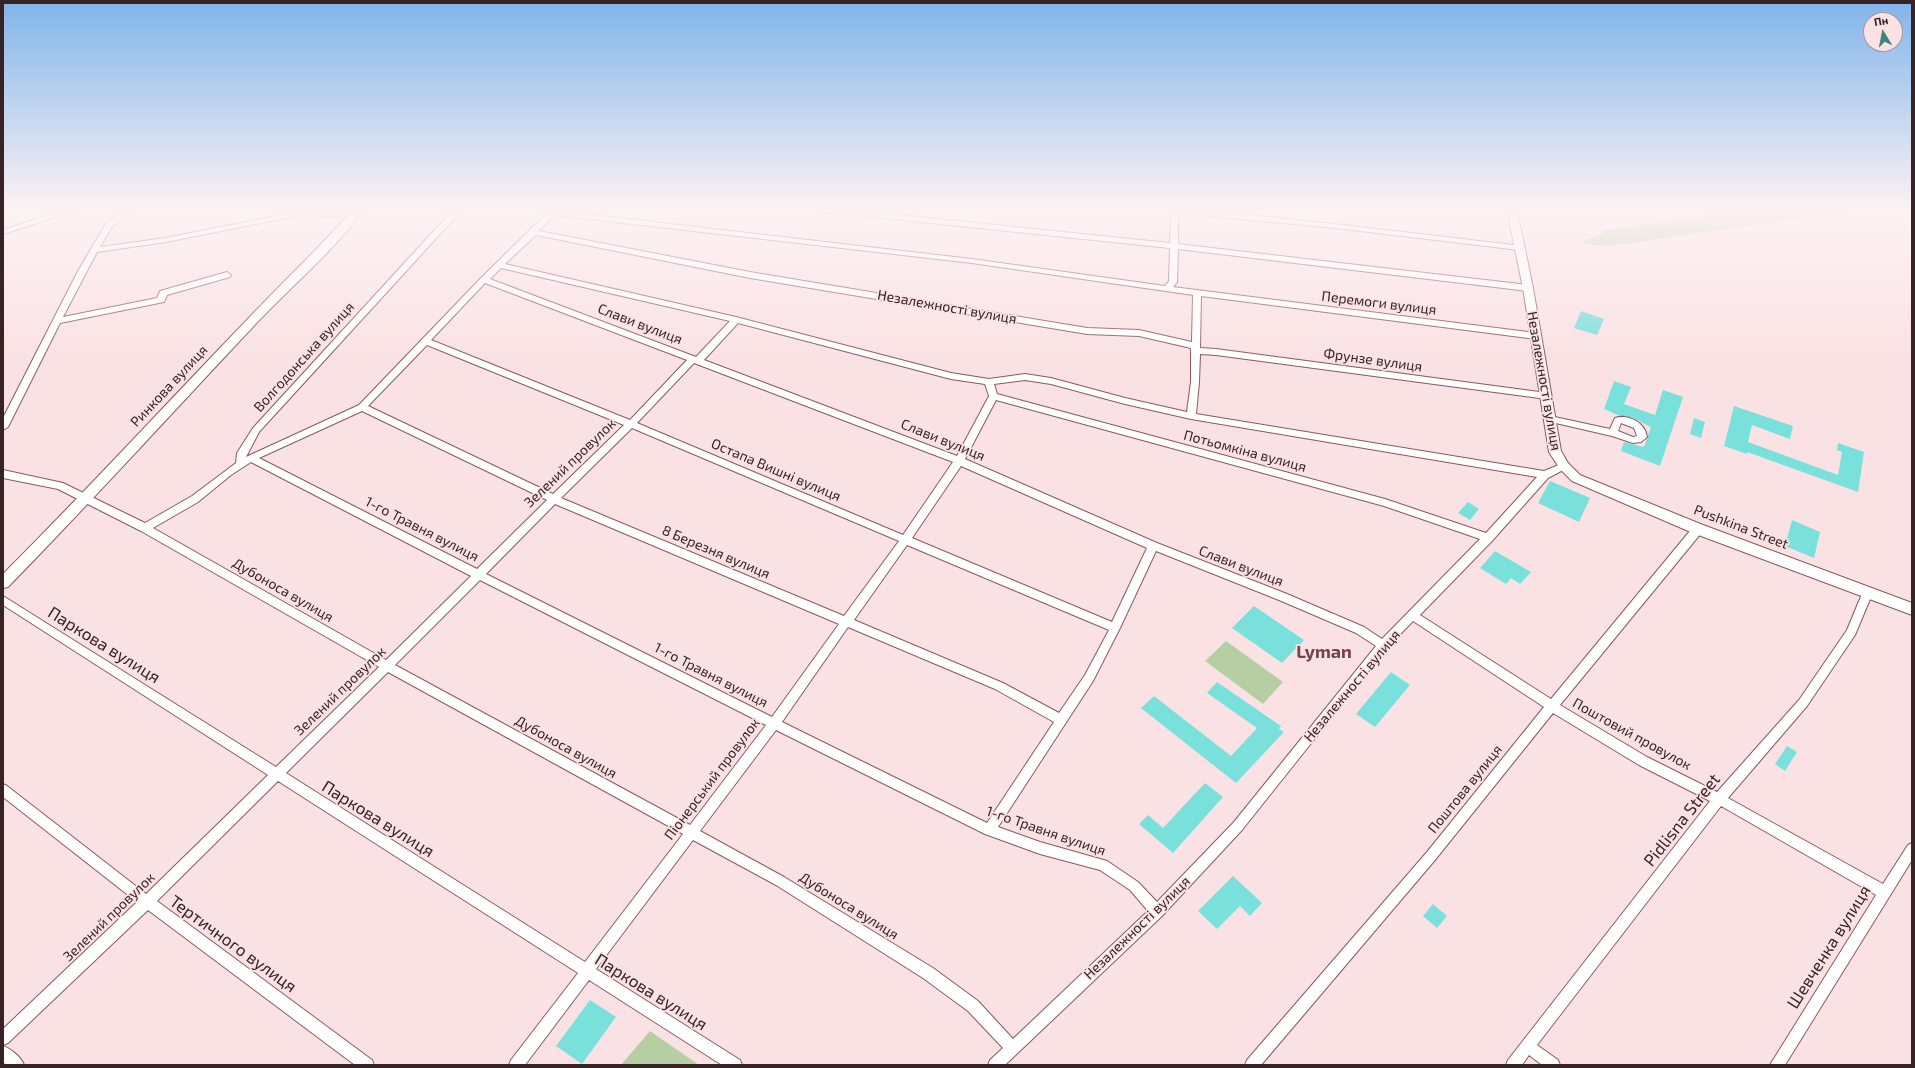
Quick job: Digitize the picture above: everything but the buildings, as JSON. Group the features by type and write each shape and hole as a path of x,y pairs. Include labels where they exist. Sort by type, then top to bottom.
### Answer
{"main road":[{"name":"Ринкова вулиця","path":"3,583 87,498 248,325 313,260"},
{"name":"Незалежності вулиця","path":"1522,260 1547,396 1555,452 1564,466"},
{"name":"Pushkina Street","path":"1564,466 1576,478 1698,529 1912,609"}],"street":[{"path":"3,427 7,410 90,260"},
{"name":"Волгодонська вулиця","path":"228,473 240,465 242,453 256,430 412,260"},
{"path":"145,528 195,499 228,473 251,458 362,407 504,260"},
{"name":"Незалежності вулиця","path":"674,260 750,275 1087,331 1139,333 1195,349"},
{"name":"Перемоги вулиця","path":"962,260 1197,293 1536,336"},
{"path":"1167,288 1173,282 1174,260"},
{"path":"1291,260 1528,288"},
{"path":"499,265 736,320 945,374 989,382 1025,377 1045,380 1125,401 1191,416 1545,475"},
{"path":"56,321 161,300 163,293 227,275"},
{"name":"Слави вулиця","path":"484,280 959,461 1153,546 1297,603 1360,630 1383,645"},
{"path":"1191,416 1197,293"},
{"name":"Зелений провулок","path":"3,1038 147,902 736,320"},
{"name":"Остапа Вишні вулиця","path":"425,341 631,424 1115,628"},
{"name":"Фрунзе вулиця","path":"1195,349 1547,396"},
{"path":"989,382 993,396"},
{"name":"Піонерський провулок","path":"516,1065 690,832 774,723 906,539 959,461 993,396"},
{"name":"Потьомкіна вулиця","path":"993,396 1385,504 1488,538"},
{"name":"8 Березня вулиця","path":"362,407 554,499 999,686 1061,720"},
{"path":"1550,419 1613,433"},
{"name":"1-го Травня вулиця","path":"251,458 479,575 989,830 1040,848 1103,865 1134,886 1157,911"},
{"name":"Незалежності вулиця","path":"995,1065 1157,911 1238,826 1383,645 1488,538 1545,475 1564,466"},
{"name":"Дубоноса вулиця","path":"3,474 60,486 87,498 145,528 387,666 780,880 928,973 973,1006 1012,1048"},
{"path":"573,480 568,487 568,495 571,504 576,508"},
{"path":"531,488 540,502 536,517"},
{"name":"Поштова вулиця","path":"1252,1065 1431,856 1698,529"},
{"path":"989,830 1089,678 1115,628 1153,546"},
{"name":"Pidlisna Street","path":"1513,1065 1719,799 1802,703 1850,632 1868,592"},
{"name":"Паркова вулиця","path":"3,600 735,1065"},
{"name":"Поштовий провулок","path":"1413,616 1552,706 1643,761 1719,799 1884,892"},
{"name":"Тертичного вулиця","path":"3,790 147,902 367,1065"},
{"name":"Шевченка вулиця","path":"1777,1065 1884,892 1908,863 1912,849"},
{"path":"1528,1046 1553,1065"},
{"path":"3,1053 17,1065"}],"green space":[{"path":"1226,641 1283,682 1263,704 1205,661"},
{"path":"650,1031 699,1065 621,1065"}],"district":[{"name":"Lyman","path":"1324,652"}]}
